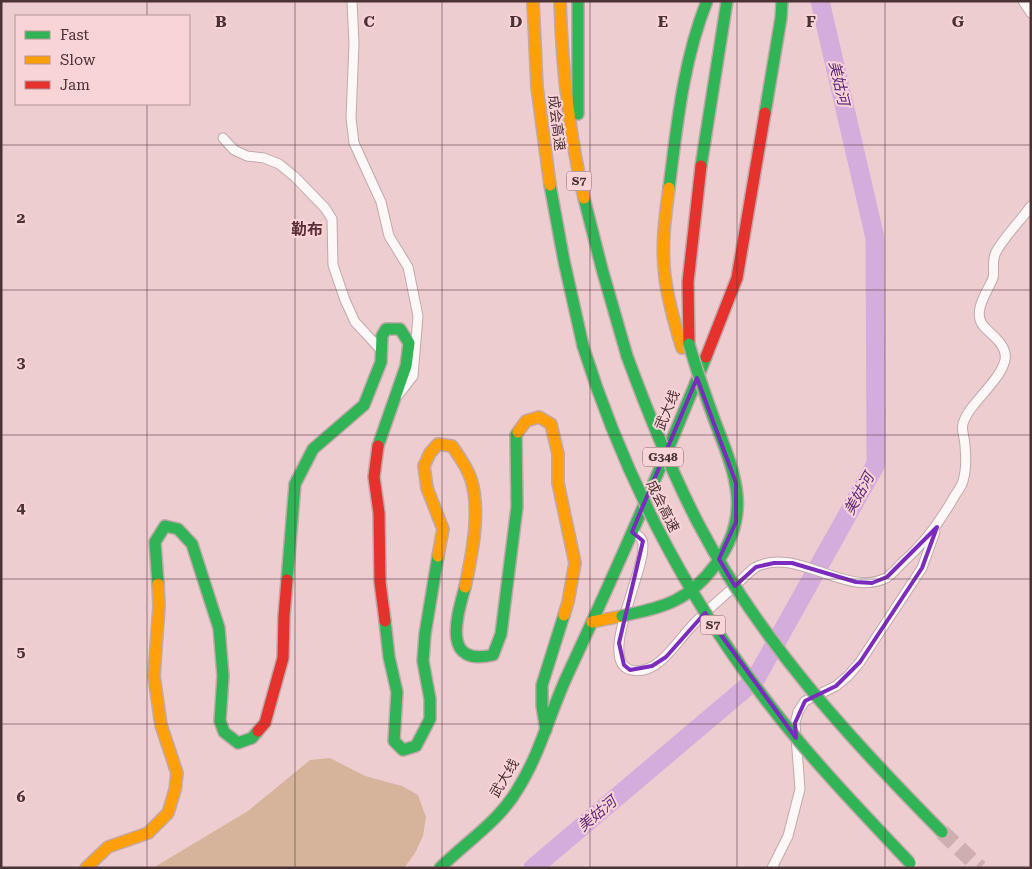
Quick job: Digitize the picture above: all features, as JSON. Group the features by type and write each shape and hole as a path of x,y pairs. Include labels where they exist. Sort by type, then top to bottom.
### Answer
{"main road":[{"name":"成会高速","path":"533,1 534,45 542,132 566,272 583,346 598,394 636,485 669,552 698,602 754,684 787,727 846,796 910,863"},
{"name":"成会高速","path":"560,1 562,60 578,175 592,233 627,356 658,442 674,477 732,580 761,622 845,729 942,832"},
{"path":"578,1 577,50 580,156 592,233"},
{"path":"592,622 666,606 684,598 704,580 723,553 732,536 738,507 736,483 729,458 686,346 667,289 664,267 663,238 685,69 693,38 707,1"},
{"path":"686,346 688,269 720,38 727,1"},
{"name":"武大线","path":"440,868 494,821 519,788 546,730 564,681 632,532 737,278 781,18 782,1"},
{"path":"86,868 108,847 148,833 168,813 175,790 177,773 161,725 154,676 159,606 155,542 165,526 178,528 192,544 219,628 223,676 220,721 224,732 238,743 252,738 265,723 283,658 284,616 295,484 313,449 364,405 381,362 382,336 386,329 400,329 409,343 406,366 378,446 374,477 379,513 380,582 389,657 397,692 394,741 403,750 416,746 430,719 430,700 423,661 425,634 443,529 427,488 424,466 430,453 438,444 452,446 461,459 472,483 476,520 472,557 458,613 457,637 459,648 469,656 478,658 493,655 501,634 517,507 516,435 526,421 539,417 551,424 555,434 558,454 558,483 575,563 568,602 542,685 542,706 546,730"}],"street":[{"path":"352,1 354,44 352,118 354,143 381,202 389,236 408,267 418,316 413,376 396,398"},
{"path":"1023,1 1031,13"},
{"path":"224,138 234,150 248,156 264,158 279,164 296,177 325,208 332,219 333,265 345,300 355,322 381,350"},
{"path":"772,868 788,836 800,789 795,723 798,712 805,701 836,686 860,662 922,568 937,527 963,482 965,448 962,424 998,375 1005,360 1003,348 982,323 980,314 984,295 994,276 992,264 996,253 1031,206"},
{"path":"632,532 643,541 642,553 618,651 624,665 630,670 638,670 652,666 666,657 690,627 756,567 774,563 792,563 856,582 872,583 887,577 916,551 937,527"}],"highlighted area":[{"path":"697,378 736,483 736,522 719,559 735,586 756,567 774,563 792,563 856,582 872,583 887,577 937,527 922,568 860,662 836,686 805,701 795,723 796,738 705,613 666,657 652,666 630,670 624,665 619,643 643,541 632,532"}],"shaded area":[{"path":"330,758 365,776 402,786 418,795 426,817 423,836 415,853 404,868 153,868 248,811 310,760"}],"waterway":[{"name":"美姑河","path":"533,868 755,680 876,464 875,238 820,1"}],"tunnel":[{"path":"942,832 980,868"}],"traffic: fast":[{"path":"578,1 578,114"},
{"path":"669,188 682,93 692,47 707,1"},
{"path":"701,166 727,1"},
{"path":"765,113 781,18 782,1"},
{"path":"550,185 564,261 583,346"},
{"path":"584,198 627,356"},
{"path":"287,580 295,484 313,449 364,405 381,362 382,336 386,329 400,329 409,343 406,366 378,446"},
{"path":"622,616 664,605 686,594 716,564 734,530 737,513 735,480 689,344"},
{"path":"583,346 616,439 636,484 681,572 706,614 762,695 797,739 910,863"},
{"path":"627,356 660,441 688,503 722,566 749,608 778,648 840,724 942,832"},
{"path":"440,868 493,820 511,799 526,774 539,747 567,676 656,477 706,357"},
{"path":"465,587 457,624 459,646 466,654 477,657 493,655 501,634 517,507 516,435 518,432"},
{"path":"158,584 155,542 165,526 178,529 192,544 219,628 223,676 220,721 224,732 238,743 252,738 258,731"},
{"path":"385,621 389,657 397,692 394,741 403,750 416,746 430,719 430,699 423,661 425,634 438,556"},
{"path":"546,730 542,706 542,685 564,615"}],"traffic: slow":[{"path":"533,1 537,87 550,185"},
{"path":"560,1 562,51 567,100 584,198"},
{"path":"669,188 663,255 666,286 682,348"},
{"path":"518,432 526,421 539,417 551,424 558,454 558,483 575,563 564,615"},
{"path":"438,556 443,529 427,488 424,466 430,453 438,444 452,446 467,470 474,492 474,533 465,587"},
{"path":"86,868 108,847 148,833 168,813 175,790 177,773 161,725 154,676 159,606 158,584"},
{"path":"592,622 622,616"}],"traffic: jam":[{"path":"706,357 737,278 765,113"},
{"path":"689,344 688,282 701,166"},
{"path":"378,446 374,477 379,513 380,582 385,621"},
{"path":"258,731 265,723 283,658 287,580"}],"district":[{"name":"勒布","path":"307,229"}]}
